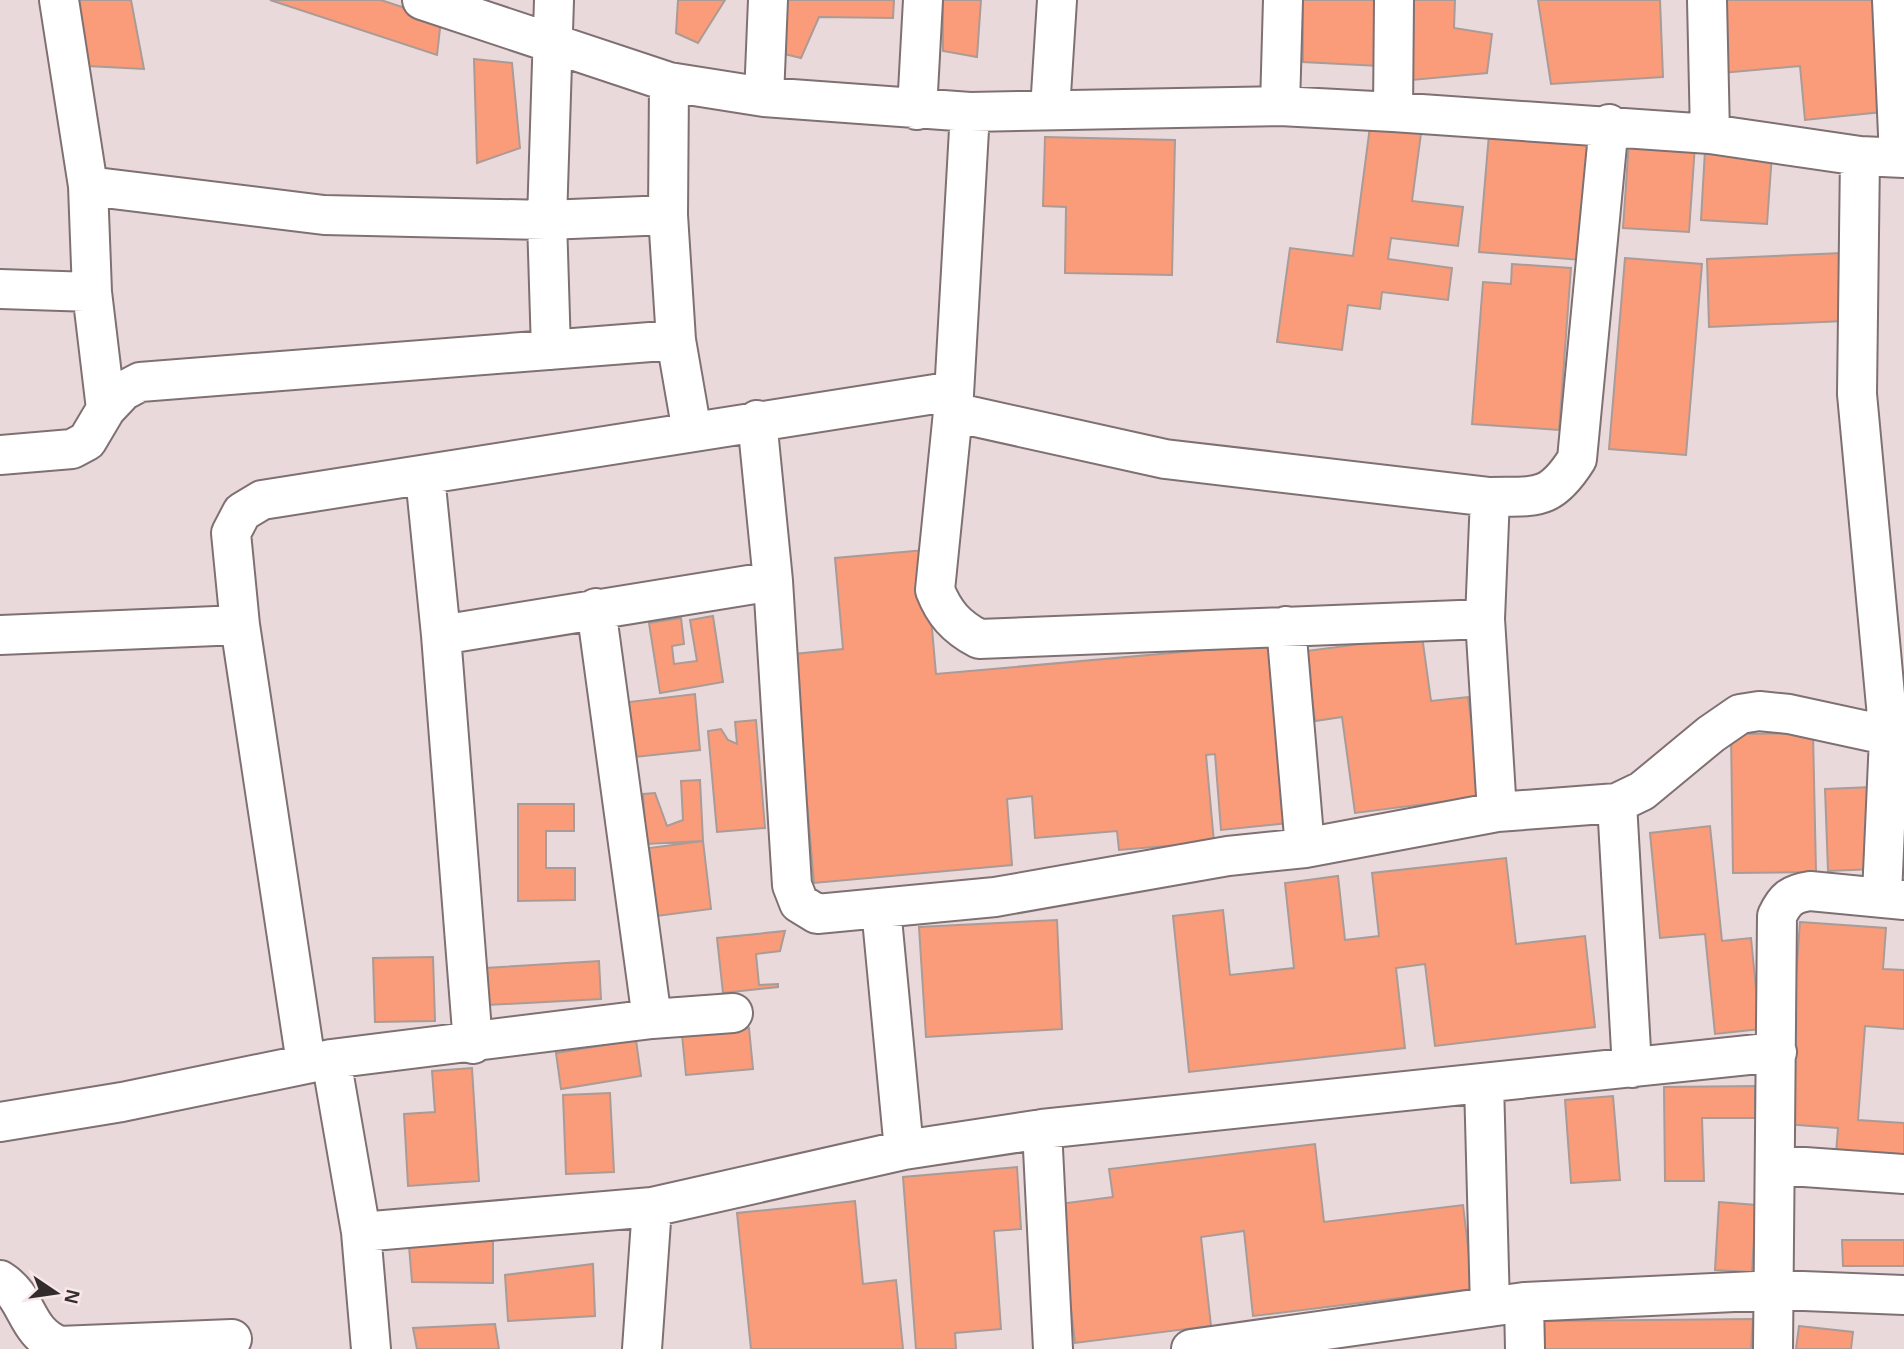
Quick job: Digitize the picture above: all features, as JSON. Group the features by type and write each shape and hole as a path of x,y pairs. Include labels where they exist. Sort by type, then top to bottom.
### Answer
{"street":[{"path":"59,0 88,186 92,292 106,409"},
{"path":"422,0 669,82 764,97 970,112 1280,106 1394,112 1609,124 1710,134 1860,156 1901,158 1892,0"},
{"path":"551,350 547,220 554,0"},
{"path":"764,97 768,0"},
{"path":"917,110 923,0"},
{"path":"1050,110 1057,0"},
{"path":"1280,106 1283,0"},
{"path":"1394,0 1394,112"},
{"path":"1707,0 1710,134"},
{"path":"669,82 668,215 676,340 692,432"},
{"path":"970,112 953,401 935,590 943,610 961,630 979,639 1485,619"},
{"path":"371,1349 361,1231 318,1061 240,625 231,533 242,512 262,500 425,476 757,420 953,401 1165,459 1490,497 1541,496 1563,482 1577,459 1609,124"},
{"path":"1773,1349 1776,1290 1777,916 1784,901 1794,893 1810,891 1893,898 1897,738 1889,570 1857,394 1860,156"},
{"path":"88,186 324,215 547,220 668,215"},
{"path":"0,289 92,292"},
{"path":"0,455 72,449 87,441 106,409 124,391 140,382 676,340"},
{"path":"757,420 773,582 792,885 799,903 817,914 995,897 1228,856 1305,848 1497,811 1617,803 1642,791 1711,734 1740,715 1759,711 1789,714 1897,738"},
{"path":"425,476 441,635 473,1044"},
{"path":"1490,497 1485,619 1497,811"},
{"path":"441,635 596,608 773,582"},
{"path":"596,608 652,1019"},
{"path":"0,635 240,625"},
{"path":"1286,626 1305,848"},
{"path":"1617,803 1632,1068"},
{"path":"881,908 904,1150"},
{"path":"0,1122 122,1102 318,1061 473,1044 652,1019 733,1013"},
{"path":"361,1231 652,1207 904,1150 1042,1129 1777,1052"},
{"path":"1484,1083 1507,1305 1525,1349"},
{"path":"1042,1129 1053,1349"},
{"path":"1776,1165 1904,1174"},
{"path":"642,1349 652,1207"},
{"path":"0,1280 15,1290 41,1338 59,1346 146,1345 232,1339"},
{"path":"1191,1349 1329,1339 1507,1305 1776,1290 1904,1295"}],"building":[{"path":"77,0 131,0 144,69 87,66"},
{"path":"270,0 381,0 441,20 437,55"},
{"path":"678,0 725,0 698,43 676,33"},
{"path":"787,0 894,0 893,18 819,17 801,58 784,54"},
{"path":"943,0 981,0 977,57 943,51"},
{"path":"1303,0 1374,0 1379,66 1303,62"},
{"path":"1412,0 1455,0 1454,28 1492,34 1487,73 1412,80"},
{"path":"1538,0 1660,0 1663,77 1551,84"},
{"path":"1716,0 1872,0 1882,112 1805,120 1800,66 1722,73"},
{"path":"474,59 512,63 520,148 477,163"},
{"path":"1371,119 1422,126 1412,201 1463,207 1458,246 1391,238 1388,259 1452,268 1448,300 1382,292 1380,309 1348,305 1342,350 1277,342 1290,248 1353,256"},
{"path":"1489,134 1591,142 1582,260 1479,252"},
{"path":"1045,137 1175,140 1172,275 1065,273 1066,207 1043,206"},
{"path":"1629,141 1695,145 1689,232 1623,228"},
{"path":"1705,150 1772,154 1767,224 1701,220"},
{"path":"1842,253 1844,321 1709,327 1707,259"},
{"path":"1625,258 1702,264 1686,455 1609,449"},
{"path":"1512,264 1571,268 1559,430 1472,424 1483,282 1511,284"},
{"path":"925,550 936,674 1273,644 1288,823 1221,830 1215,754 1206,755 1214,842 1119,850 1117,831 1035,838 1032,796 1007,799 1012,865 814,883 794,654 843,649 835,558"},
{"path":"713,616 723,682 660,693 649,623 681,618 684,644 672,646 674,664 697,661 690,620"},
{"path":"1422,636 1431,701 1468,697 1481,797 1355,813 1342,717 1315,721 1306,651"},
{"path":"695,694 700,750 635,757 629,702"},
{"path":"756,720 765,828 717,832 708,731 721,729 728,740 737,744 735,722"},
{"path":"1813,733 1816,872 1733,873 1731,734"},
{"path":"700,780 703,841 646,844 643,794 655,793 667,826 683,820 681,781"},
{"path":"1872,787 1875,869 1828,871 1825,789"},
{"path":"518,804 574,804 574,831 546,831 546,868 575,868 575,900 518,901"},
{"path":"1710,826 1722,941 1751,938 1760,1029 1715,1034 1705,934 1660,938 1650,833"},
{"path":"703,841 711,909 657,916 649,848"},
{"path":"1506,858 1516,944 1585,936 1595,1027 1435,1046 1425,964 1396,968 1405,1048 1189,1072 1173,916 1223,910 1230,975 1294,968 1285,883 1338,876 1345,940 1379,936 1372,873"},
{"path":"1057,920 1062,1029 926,1037 919,927"},
{"path":"1800,922 1886,928 1883,969 1904,970 1904,1029 1865,1026 1858,1120 1904,1123 1904,1171 1835,1166 1838,1128 1785,1124"},
{"path":"785,931 780,951 756,954 759,985 778,984 778,987 723,993 717,938"},
{"path":"433,957 435,1021 375,1022 373,958"},
{"path":"599,961 601,999 487,1005 485,968"},
{"path":"749,1028 753,1069 686,1075 682,1035"},
{"path":"636,1040 641,1076 561,1089 556,1053"},
{"path":"472,1068 479,1181 408,1186 404,1114 435,1112 432,1071"},
{"path":"1755,1086 1755,1118 1702,1118 1704,1181 1665,1181 1664,1087"},
{"path":"610,1093 614,1172 566,1174 563,1095"},
{"path":"1613,1096 1620,1180 1571,1183 1565,1100"},
{"path":"1315,1144 1324,1222 1463,1205 1473,1289 1253,1316 1244,1231 1201,1237 1211,1326 1075,1343 1059,1204 1113,1197 1109,1169"},
{"path":"1017,1167 1021,1229 994,1231 1001,1329 955,1333 956,1349 916,1349 903,1177"},
{"path":"855,1201 863,1284 896,1280 903,1349 751,1349 737,1213"},
{"path":"1719,1202 1756,1205 1752,1272 1715,1270"},
{"path":"493,1240 493,1283 412,1282 409,1246"},
{"path":"1842,1240 1904,1240 1904,1266 1843,1266"},
{"path":"593,1264 595,1316 508,1321 505,1275"},
{"path":"1753,1319 1751,1349 1542,1349 1542,1321"},
{"path":"495,1324 499,1349 417,1349 413,1328"},
{"path":"1799,1326 1853,1332 1851,1349 1796,1349"}]}
